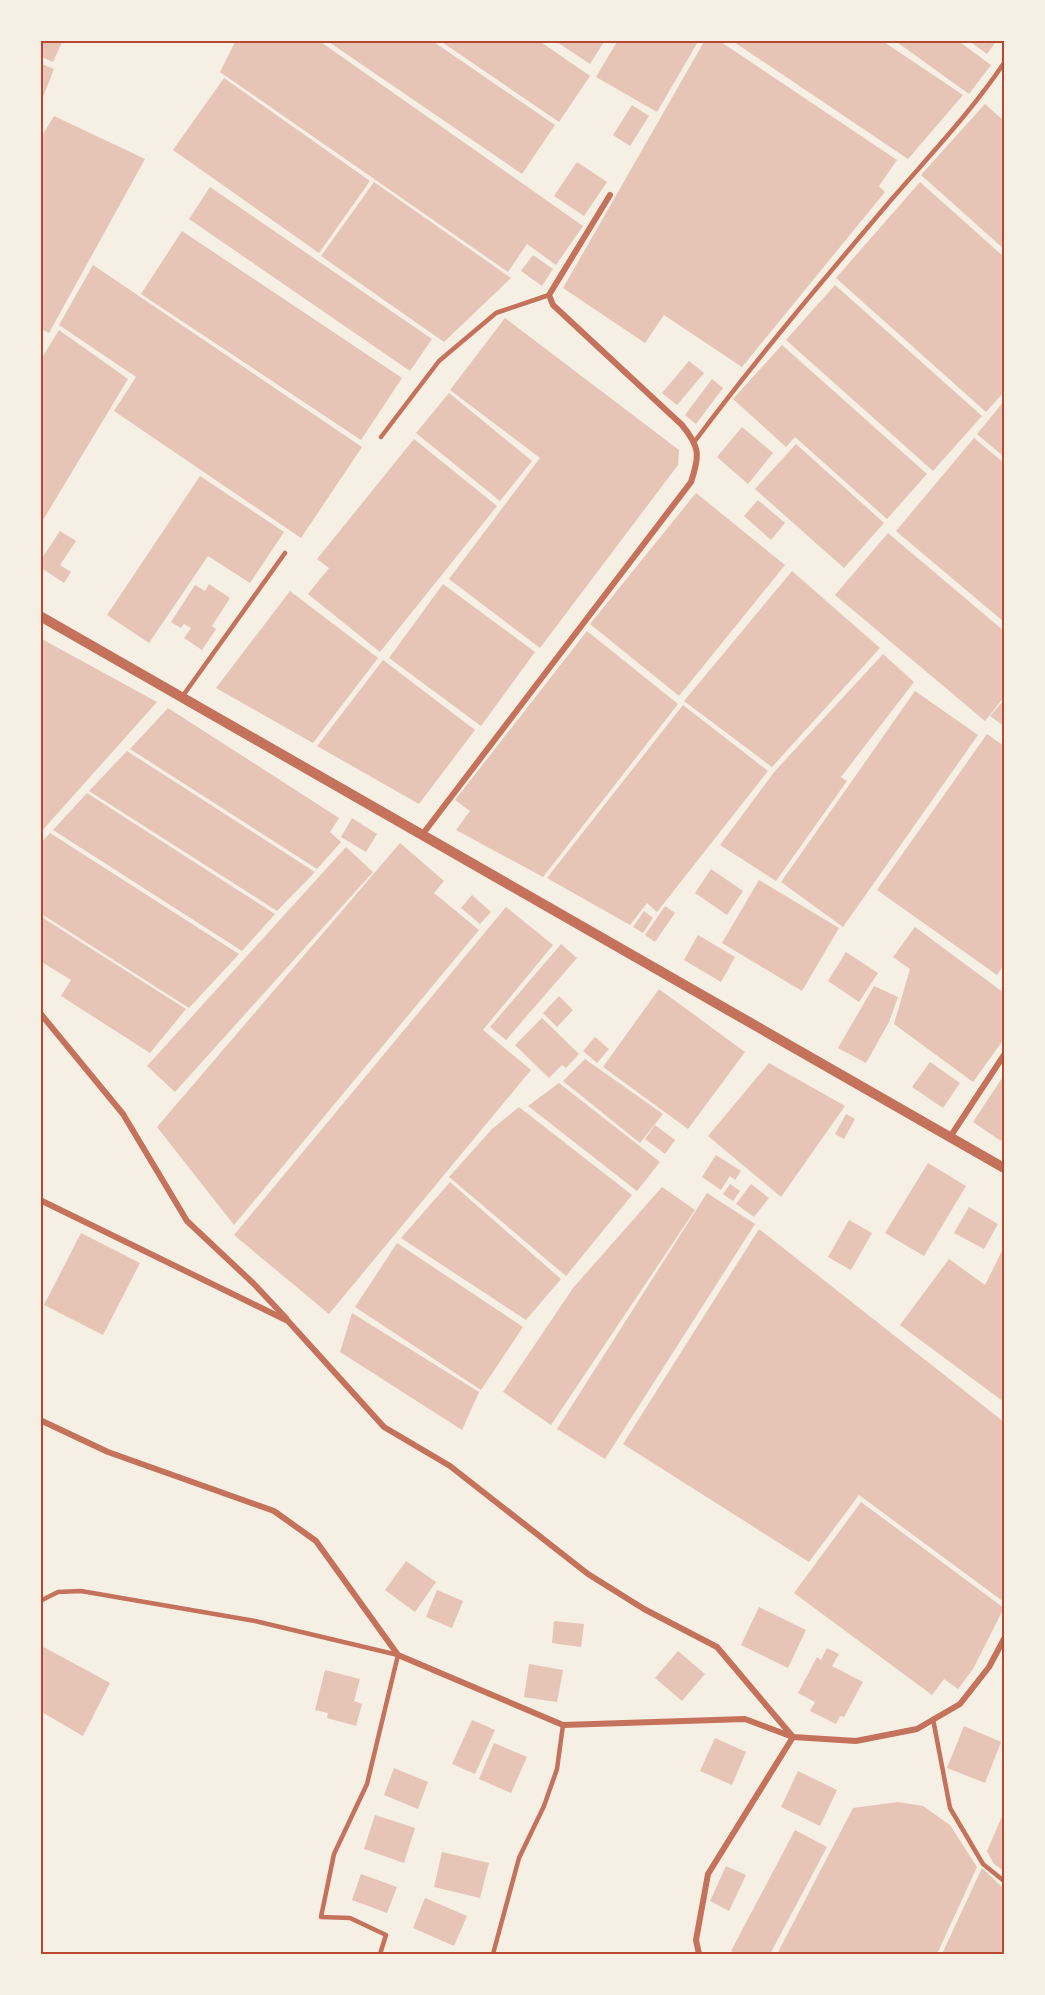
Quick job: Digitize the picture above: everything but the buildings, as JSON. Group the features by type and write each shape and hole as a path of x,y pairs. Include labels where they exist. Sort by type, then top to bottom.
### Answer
{"street":[{"path":"422,835 691,482 699,460 695,441 682,425 553,305 549,296 610,195"},
{"path":"40,616 1005,1168"},
{"path":"40,1013 123,1114 187,1221 254,1284 384,1427 450,1466 588,1574 644,1609 717,1647 793,1737"},
{"path":"950,1137 1005,1055"},
{"path":"40,1200 288,1321"},
{"path":"40,1420 108,1452 274,1511 316,1541 398,1655 563,1725 745,1719 793,1737 856,1741 917,1729 960,1704 989,1667 1005,1639"},
{"path":"699,1954 696,1940 708,1874 793,1737"}],"lane":[{"path":"695,441 746,373 981,97 1005,63"},
{"path":"381,438 439,361 496,313 549,296"},
{"path":"182,697 285,552"},
{"path":"40,1601 57,1592 81,1591 255,1621 398,1655 367,1784 334,1854 321,1917 350,1918 386,1935 380,1954"},
{"path":"933,1719 950,1808 983,1864 1005,1881"},
{"path":"494,1954 519,1858 544,1806 557,1769 563,1725"}]}
